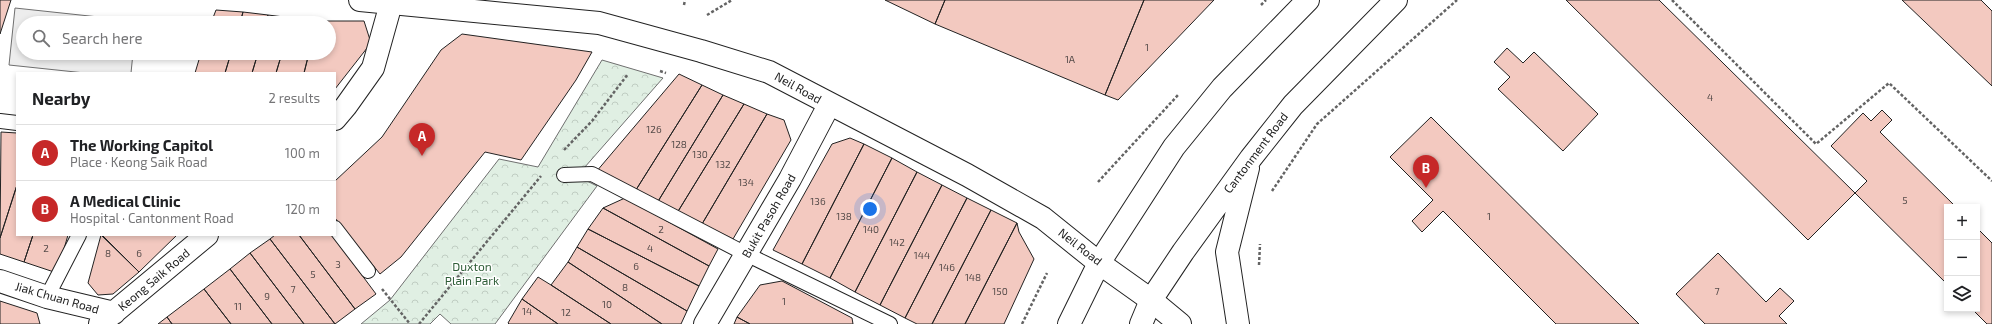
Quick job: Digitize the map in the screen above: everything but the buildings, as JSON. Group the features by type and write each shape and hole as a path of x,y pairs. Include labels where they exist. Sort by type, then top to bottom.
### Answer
{"main road":[{"name":"Neil Road","path":"360,0 397,2 599,23 701,51 769,72 829,105 967,175 1043,218 1099,263 1151,300 1180,324"},
{"path":"1069,324 1099,263 1174,147 1222,88 1308,0"},
{"name":"Cantonment Road","path":"1140,324 1151,300 1183,252 1251,158 1293,105 1396,0"},
{"path":"336,117 346,106 373,68 397,2"},
{"name":"Bukit Pasoh Road","path":"705,324 815,134 829,105"},
{"path":"1238,324 1227,252 1251,158"},
{"name":"Keong Saik Road","path":"107,319 206,236"},
{"name":"Jiak Chuan Road","path":"0,281 107,319"}],"lane":[{"path":"0,121 16,123"},
{"path":"564,176 592,174 871,320 890,324"},
{"path":"336,229 368,271"},
{"path":"47,297 78,236"}],"path":[{"path":"684,5 686,0"},
{"path":"707,15 732,0"},
{"path":"1270,198 1272,190 1317,124 1457,0"},
{"path":"1672,0 1816,144 1889,83 1992,181"},
{"path":"561,154 592,121 628,74"},
{"path":"419,324 546,171"},
{"path":"1259,270 1260,241"},
{"path":"1022,324 1047,273"},
{"path":"386,294 410,324"}],"green space":[{"name":"Duxton Plain Park","path":"602,60 663,78 577,176 597,186 495,324 451,324 440,314 430,324 361,324 390,300 499,159 538,167"}],"shaded area":[{"path":"15,8 89,16 16,16 16,60 132,60 131,72 76,72 9,65"}],"place":[{"name":"The Working Capitol","path":"422,156"},
{"name":"A Medical Clinic","path":"1426,188"}]}
